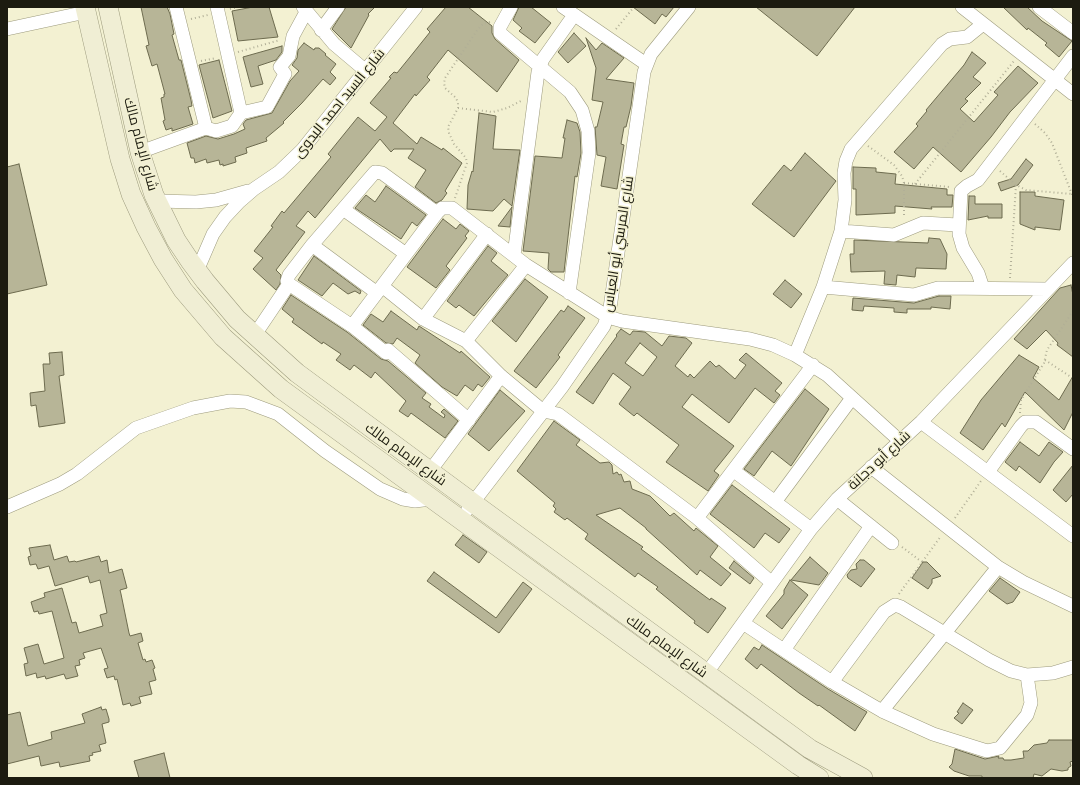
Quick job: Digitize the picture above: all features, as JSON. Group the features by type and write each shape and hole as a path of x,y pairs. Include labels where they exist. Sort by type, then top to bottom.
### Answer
{"street":[{"name":"شارع الإمام مالك","path":"108,7 140,152 157,201 176,240 197,271 254,336 297,373 706,674 810,749 863,778"},
{"path":"176,7 206,128"},
{"path":"218,7 227,55 241,113"},
{"path":"321,30 338,7"},
{"name":"شارع السيد احمد البدوى","path":"197,271 213,234 234,207 254,189 279,172 302,150 416,7"},
{"path":"511,7 500,27 502,35 570,92 577,101 586,121 589,154 569,293"},
{"path":"563,7 646,64"},
{"name":"شارع المرسي أبو العباس","path":"459,519 473,503 580,362 604,326 608,317 646,64 658,45 689,7"},
{"path":"962,7 1073,94"},
{"path":"1039,7 1073,33"},
{"name":"شارع الإمام مالك","path":"85,9 120,159 131,194 152,240 183,290 223,337 261,373 431,499 798,765 819,778"},
{"path":"7,29 85,9"},
{"path":"140,152 206,128 216,131 232,126 241,113 267,107 285,74 280,67 289,56 293,36 304,10 334,44 366,71"},
{"path":"514,255 539,66 574,15"},
{"path":"795,355 823,287 841,231 845,200 844,173 846,161 851,149 942,44 950,39 967,37 983,24"},
{"path":"983,288 978,273 963,248 958,225 959,195 963,188 976,182 1073,56"},
{"path":"437,213 382,172 377,171 312,245 289,275 287,281 289,284 352,326 386,353 388,350 470,420"},
{"name":"شارع السيد احمد البدوى","path":"157,201 203,201 235,195 254,189"},
{"path":"352,326 437,213 442,208 452,208 526,265 608,317 622,321 750,339 773,345 795,355 813,365 900,441"},
{"path":"343,209 406,254"},
{"path":"841,231 894,235 923,223 958,225"},
{"path":"423,318 487,234"},
{"path":"312,245 423,318 466,341 501,376 543,411 558,414 697,518 772,583"},
{"name":"شارع أبو دجانة","path":"706,674 811,529 837,499 921,422 1073,263"},
{"path":"466,341 526,265"},
{"path":"254,336 289,284"},
{"path":"823,287 914,295 938,288 1047,289"},
{"path":"697,518 813,365"},
{"path":"430,471 470,420 501,376"},
{"path":"775,502 852,398"},
{"path":"7,507 60,484 77,474 136,428 193,408 230,401 246,402 278,414 326,451 380,489 403,499 415,501 431,499"},
{"path":"921,422 1073,536"},
{"path":"988,472 1025,422 1036,422 1073,449"},
{"path":"871,467 998,567 1023,582 1073,606"},
{"path":"734,471 811,529"},
{"path":"837,499 892,543"},
{"path":"784,650 871,526"},
{"path":"882,711 998,567"},
{"path":"832,682 889,608 895,605 901,607 989,660 1011,671 1027,674 1053,673 1073,668"},
{"path":"743,623 832,682 882,711 933,734 987,751 994,750 1005,743 1027,716 1031,703 1027,674"}],"path":[{"path":"608,38 634,7"},
{"path":"452,208 467,163 466,158 454,144 449,133 448,126 458,108 456,98 445,88 445,78 478,29 483,24 491,22 500,27"},
{"path":"190,64 293,36"},
{"path":"915,184 1021,53"},
{"path":"458,108 498,111 535,93"},
{"path":"992,162 1016,185 1026,190 1072,196 1052,144 1045,133 1026,118"},
{"path":"859,139 894,165 902,176 904,183 905,231"},
{"path":"904,183 963,188"},
{"path":"1010,289 1016,185"},
{"path":"1021,426 1021,400 1046,360 1047,350 1073,311"},
{"path":"1046,360 1071,377"},
{"path":"889,608 988,472"},
{"path":"892,543 902,547 922,562"}],"building":[{"path":"141,7 167,7 174,34 172,35 179,60 181,60 191,100 192,106 188,107 193,124 172,131 172,128 166,130 163,121 165,120 161,98 164,97 165,94 157,64 152,66 146,46 149,45"},
{"path":"253,7 269,7 278,37 238,41 232,11"},
{"path":"346,7 375,7 368,14 369,15 351,48 332,29"},
{"path":"446,7 468,7 492,26 492,33 495,39 519,60 497,92 448,50 427,77 430,80 416,96 415,94 393,123 417,144 421,137 442,150 443,148 462,163 445,191 447,193 442,200 436,203 415,187 426,170 408,158 414,149 394,149 391,152 380,139 315,218 308,211 296,226 305,232 276,270 281,275 280,284 276,290 253,269 263,258 254,251 273,227 271,226 282,211 284,213 331,157 328,154 358,117 375,131 387,117 370,103 391,78 389,77 394,72 397,73 430,32 427,29"},
{"path":"519,7 531,7 551,23 535,43 519,31 522,28 513,20"},
{"path":"633,7 674,7 666,17 662,14 655,24"},
{"path":"756,7 855,7 817,56"},
{"path":"1003,7 1027,7 1042,21 1072,41 1059,57 1045,45 1047,43 1028,28 1027,30"},
{"path":"574,33 586,46 568,63 558,52"},
{"path":"586,38 596,50 602,43 624,58 606,79 634,83 631,106 626,127 624,127 621,144 624,145 617,189 601,186 606,157 597,155 595,127 597,127 603,102 592,100 596,68"},
{"path":"304,43 314,50 315,48 319,48 336,64 330,72 336,78 330,85 323,79 283,122 284,123 266,138 267,141 246,148 247,153 235,157 236,162 223,166 223,164 220,165 219,160 207,163 206,159 195,163 194,158 191,158 187,143 206,136 218,139 234,134 245,129 243,124 246,120 272,113 290,81 299,71 292,65 297,58 298,50"},
{"path":"282,46 282,52 276,60 258,66 263,84 251,87 243,57"},
{"path":"972,52 986,63 973,77 981,83 965,99 968,101 960,109 974,122 998,95 994,92 1018,66 1038,83 1010,112 961,172 933,147 914,169 894,152 918,126 916,124 927,111 926,110 964,65"},
{"path":"219,60 232,111 213,118 199,65"},
{"path":"479,113 496,116 493,149 520,150 512,206 504,199 493,211 467,209 468,185 472,171 473,172"},
{"path":"567,120 577,123 580,132 581,153 577,177 575,176 564,272 551,272 548,269 549,253 523,251 535,156 562,158 565,138 563,138"},
{"path":"805,153 836,181 794,237 752,204 784,165 791,171"},
{"path":"1026,159 1033,165 1018,185 1001,191 998,183 1011,179"},
{"path":"19,164 47,285 7,294 7,167"},
{"path":"853,167 876,168 876,172 896,174 895,184 947,189 947,195 953,195 952,207 931,207 932,209 895,206 895,213 856,215 856,189 853,189"},
{"path":"386,186 426,215 417,226 412,222 401,239 355,208 366,195 375,202"},
{"path":"1020,192 1035,192 1035,196 1064,200 1060,230 1035,227 1035,230 1020,224"},
{"path":"969,196 975,196 975,204 1002,204 1002,218 988,218 988,216 968,220"},
{"path":"512,207 510,227 498,226"},
{"path":"443,219 456,229 460,224 469,231 465,236 467,238 446,266 450,270 436,288 407,267"},
{"path":"929,238 940,239 947,254 946,269 916,268 915,277 897,275 896,285 884,284 885,271 851,272 850,254 854,254 854,240 928,243"},
{"path":"488,246 497,253 491,261 508,275 474,316 459,305 456,308 447,301"},
{"path":"314,256 361,291 360,294 355,291 348,294 333,283 322,296 298,280"},
{"path":"525,279 548,297 516,342 492,321"},
{"path":"785,280 802,294 791,308 773,294"},
{"path":"1071,285 1073,295 1073,357 1057,345 1058,343 1046,330 1027,349 1014,339 1060,288"},
{"path":"291,295 347,332 381,359 388,361 426,393 422,398 431,404 429,407 444,418 445,415 441,412 444,409 458,421 445,438 411,413 408,417 399,411 406,401 375,372 371,378 354,365 350,370 336,360 341,354 323,342 322,344 292,322 294,319 282,309"},
{"path":"939,296 951,296 950,309 931,307 931,309 907,309 907,313 894,312 894,308 864,306 863,311 852,310 853,298 914,303"},
{"path":"568,306 585,318 558,355 560,357 536,388 514,371 561,310 564,312"},
{"path":"391,311 417,330 419,326 460,353 461,351 490,377 482,387 478,384 473,391 465,385 457,396 442,387 415,363 420,355 397,338 393,344 386,343 363,325 371,314 383,322"},
{"path":"621,329 630,335 633,331 645,332 662,346 669,336 686,338 692,343 675,366 688,377 690,374 694,378 710,361 716,367 719,365 735,379 746,365 739,360 746,353 782,383 775,391 780,395 774,403 755,388 729,423 692,394 682,407 734,446 714,471 719,475 708,491 666,462 679,445 637,413 634,416 619,404 631,387 613,373 593,404 576,392 617,336 616,335","holes":["640,343 657,357 643,376 625,363"]},
{"path":"62,352 64,375 59,376 65,423 39,427 36,405 31,406 30,393 45,391 43,364 50,364 49,353"},
{"path":"1019,355 1039,367 1033,378 1059,400 1073,376 1073,412 1064,430 1025,392 1005,427 1002,423 983,450 960,433 981,400"},
{"path":"805,389 829,409 791,466 772,451 754,476 744,469"},
{"path":"500,390 525,411 489,451 468,434"},
{"path":"554,421 580,440 576,445 600,463 609,462 612,465 613,474 617,472 619,475 621,474 624,482 630,481 632,489 650,496 670,516 674,513 694,531 696,528 718,546 710,557 731,574 721,586 700,570 697,575 646,528 620,508 596,515 643,547 641,549 710,600 711,598 726,608 708,633 694,623 695,621 656,589 658,587 638,573 635,577 585,539 588,534 567,518 565,520 554,512 556,509 553,506 555,503 517,471"},
{"path":"1020,442 1039,456 1049,442 1063,452 1054,462 1040,483 1019,466 1016,471 1005,462"},
{"path":"1073,465 1073,494 1066,502 1053,490"},
{"path":"732,485 790,529 779,543 765,533 754,548 710,514"},
{"path":"463,535 487,552 479,563 455,545"},
{"path":"50,545 54,560 67,556 69,562 76,562 99,556 101,562 107,560 109,573 122,569 127,588 120,590 130,636 141,633 143,641 138,643 143,660 145,659 146,662 152,660 155,668 153,669 156,680 149,682 152,694 139,697 141,703 131,706 130,703 123,705 117,679 115,680 114,676 107,678 104,669 108,668 101,648 83,653 85,658 79,660 80,665 75,666 78,676 66,679 64,674 46,679 45,676 37,678 36,673 26,676 24,664 28,663 24,648 38,644 44,664 64,658 52,611 39,614 38,611 34,612 31,602 45,597 44,593 62,588 72,623 76,622 79,633 103,626 100,615 107,613 100,580 90,583 88,576 55,586 49,566 38,569 36,564 30,565 28,557 31,556 29,548"},
{"path":"810,557 828,573 819,585 791,580"},
{"path":"860,560 864,560 875,569 861,587 848,578 847,575 851,570 857,569 856,564"},
{"path":"734,561 754,578 750,584 729,568"},
{"path":"923,562 927,562 941,576 932,579 932,583 928,589 912,578"},
{"path":"434,572 496,618 523,582 532,589 499,633 427,581"},
{"path":"1000,578 1020,592 1013,602 1007,604 989,591"},
{"path":"790,580 808,595 782,629 766,616 784,594 784,590"},
{"path":"762,645 828,689 867,712 855,731 819,705 818,706 799,693 761,664 757,669 745,659 754,647 759,650"},
{"path":"963,703 973,710 962,724 954,718 959,713 957,712"},
{"path":"101,707 102,710 106,709 109,719 109,722 102,724 106,743 99,745 101,751 92,753 93,755 89,756 90,761 60,767 59,762 41,766 39,756 7,764 7,715 20,712 28,746 52,739 51,732 85,723 82,714"},
{"path":"1049,740 1073,740 1073,761 1070,762 1071,766 1068,770 1062,771 1051,769 1042,776 1034,774 1033,778 982,778 982,776 969,776 954,771 949,767 952,764 955,749 985,759 999,756 998,758 1011,760 1024,758 1023,751 1028,751 1034,745 1047,743"},
{"path":"164,753 170,778 139,778 134,761"}]}
